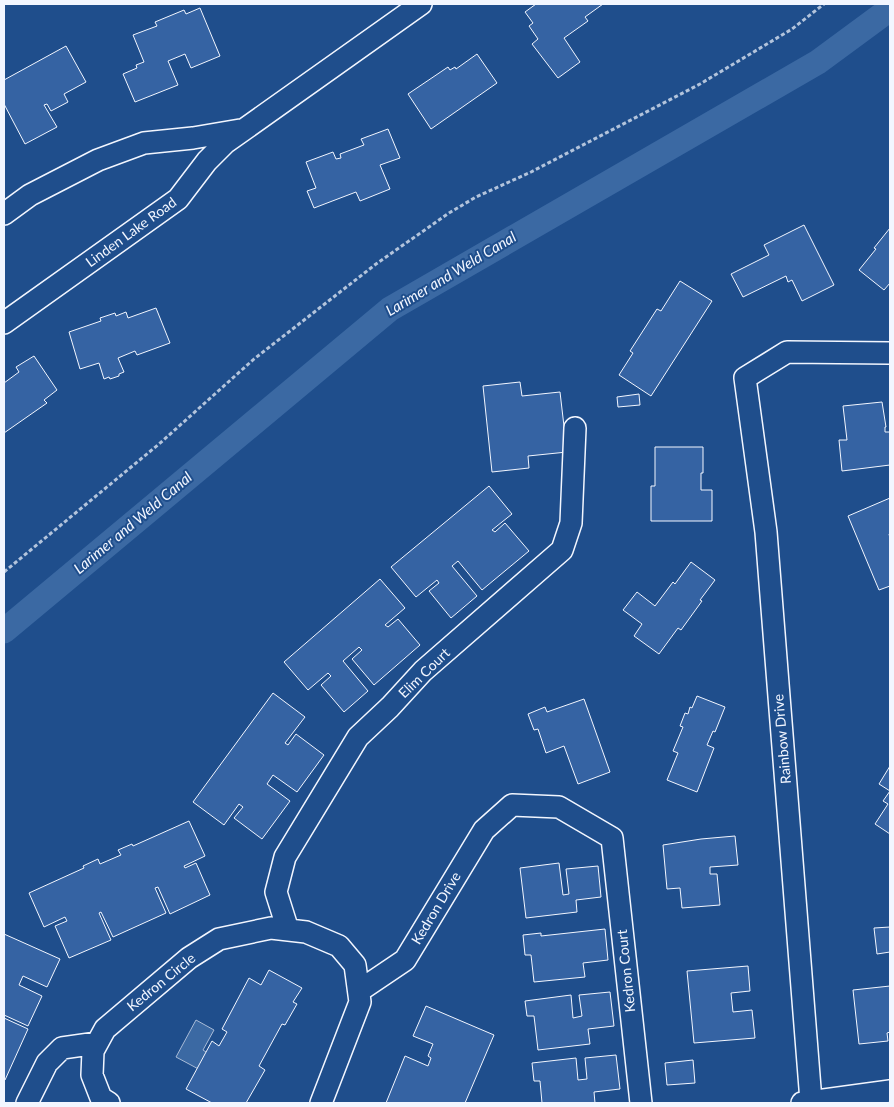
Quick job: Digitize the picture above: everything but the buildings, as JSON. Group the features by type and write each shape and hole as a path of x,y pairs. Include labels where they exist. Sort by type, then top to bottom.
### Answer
{"street":[{"name":"Linden Lake Road","path":"4,323 178,199 206,161 225,143 421,4"},
{"name":"Linden Lake Road","path":"4,214 30,195 98,160 144,143 193,138 245,129"},
{"name":"Rainbow Drive","path":"807,1102 766,532 745,378 787,352 890,353"},
{"name":"Elim Court","path":"288,930 276,892 285,857 358,737 390,707 422,671 562,550 571,523 575,428"},
{"name":"Kedron Drive","path":"359,991 405,960 484,830 512,805 559,807 612,838"},
{"name":"Kedron Court","path":"612,838 641,1103"},
{"name":"Kedron Circle","path":"109,1103 101,1098 92,1075 93,1051 105,1029 189,958 219,939 271,928 306,932 339,946 355,965 359,991"},
{"path":"321,1103 360,1002 359,991"},
{"path":"27,1103 47,1063 62,1048 97,1043"},
{"path":"807,1102 890,1091"}],"path":[{"path":"4,572 158,444 254,359 376,264 449,213 476,197 531,172 700,84 792,29 824,4"}],"water":[{"path":"196,1020 214,1030 203,1050 212,1056 204,1072 176,1057"}],"waterway":[{"name":"Larimer and Weld Canal","path":"4,631 390,309 818,62 890,9"}]}
